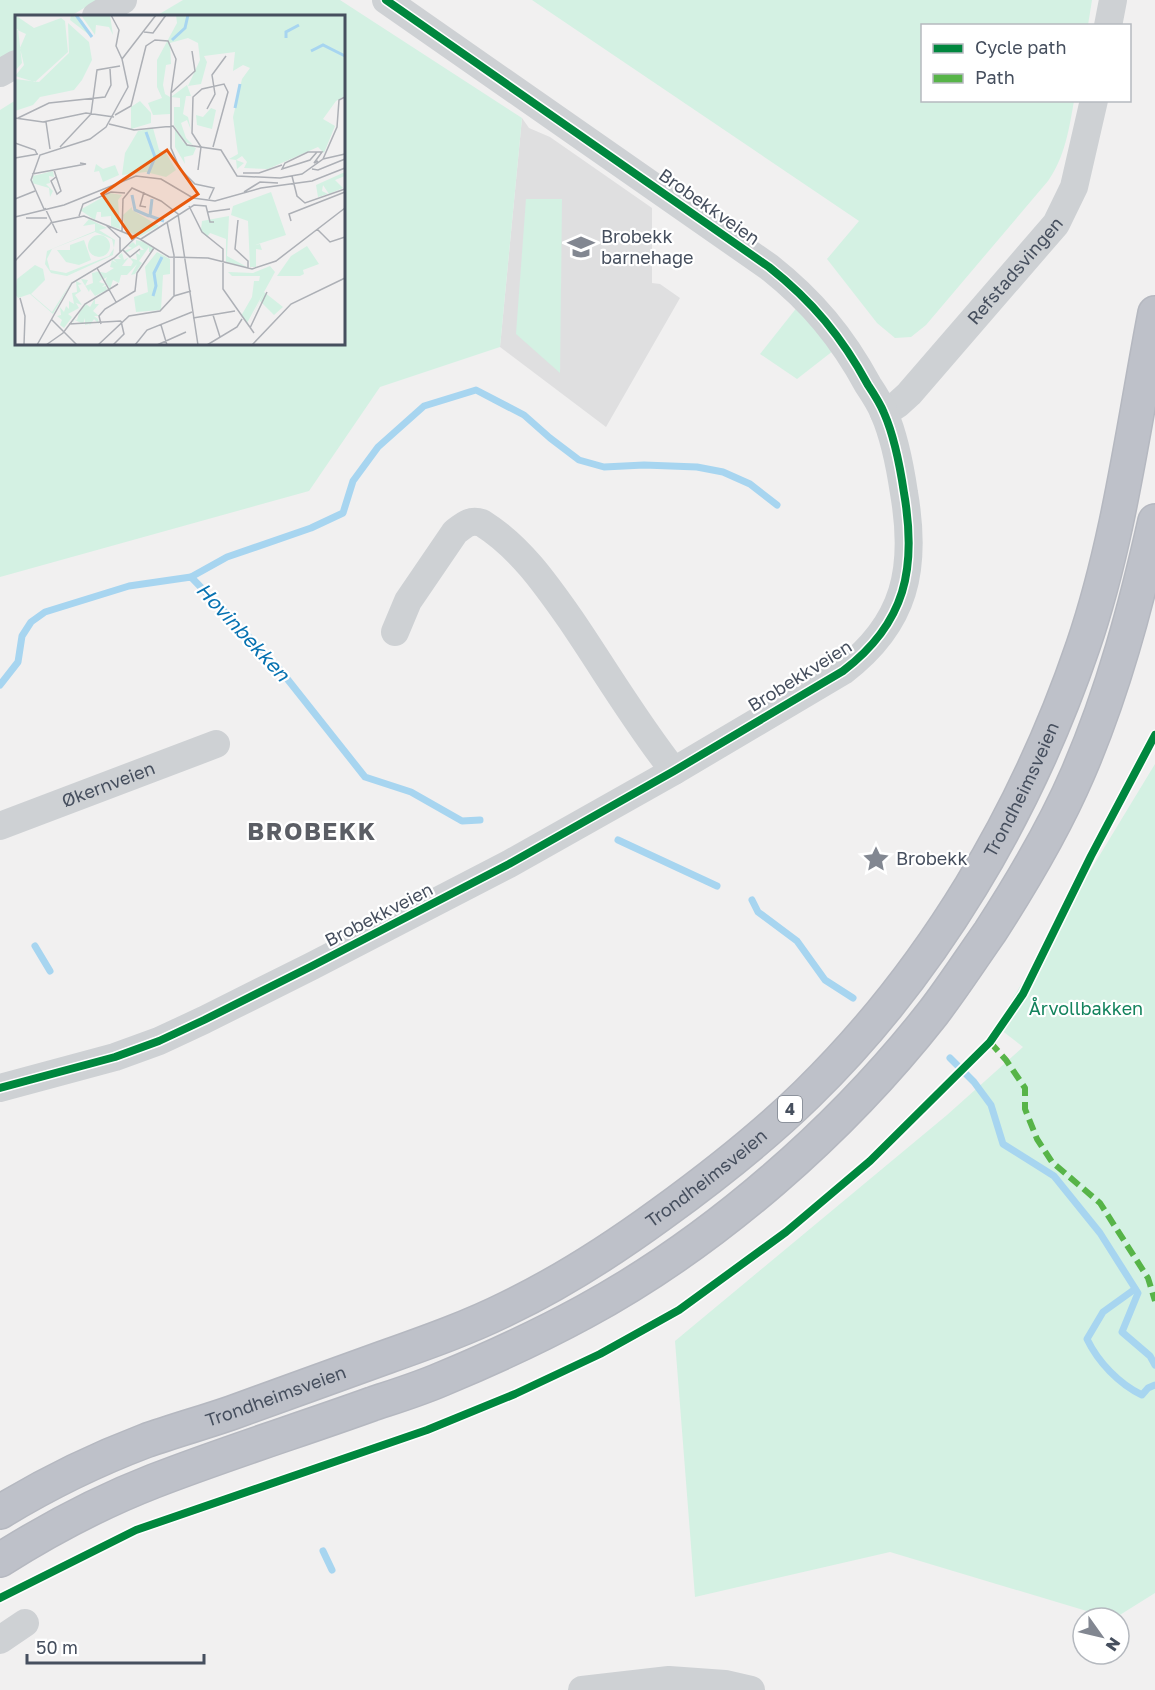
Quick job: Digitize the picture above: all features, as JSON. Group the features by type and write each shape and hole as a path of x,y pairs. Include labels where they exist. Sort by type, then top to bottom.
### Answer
{"highway":[{"name":"Trondheimsveien","path":"0,1512 31,1493 79,1469 146,1441 430,1341 508,1308 571,1273 694,1191 754,1142 808,1093 901,987 940,932 1006,825 1036,766 1083,645 1100,583 1119,507 1155,313"},
{"name":"4","path":"0,1560 43,1533 154,1481 438,1381 518,1346 586,1311 648,1273 718,1223 782,1172 889,1066 934,1012 998,919 1038,854 1078,772 1098,721 1140,587 1155,521"}],"street":[{"path":"98,15 123,0"},
{"name":"Brobekkveien","path":"0,1088 115,1057 159,1041 484,877 674,771 843,671 871,648 893,616 901,597 906,577 910,530 898,456 884,413 857,365 830,324 783,278 386,0"},
{"path":"1108,24 1113,0"},
{"path":"0,74 15,65"},
{"name":"Refstadsvingen","path":"884,413 909,394 1056,224 1074,187 1094,102"},
{"path":"394,632 408,601 455,532 475,521 482,523 522,556 542,579 674,771"},
{"name":"Økernveien","path":"0,826 216,744"},
{"path":"0,1640 25,1623"},
{"path":"582,1690 669,1680 725,1684 752,1690"}],"shaded area":[{"name":"Brobekk barnehage","path":"522,118 529,128 550,137 652,208 652,283 660,284 680,298 606,427 500,347"}],"green space":[{"path":"0,0 97,0 73,15 15,15 15,52 0,61"},
{"path":"183,0 340,0 522,118 500,347 380,387 309,491 0,577 0,110 15,101 15,345 345,345 345,15 158,15"},
{"path":"532,0 1092,0 1088,24 921,24 921,102 1074,102 1062,153 1048,181 926,325 911,337 895,338 877,323 827,259 859,221"},
{"path":"526,199 562,199 560,373 516,334"},
{"path":"802,301 838,347 797,379 760,354"},
{"name":"Årvollbakken","path":"1155,764 1155,1593 1131,1608 1131,1606 1071,1606 890,1552 695,1597 675,1341 947,1115 1023,1047 996,1026"}],"waterway":[{"path":"191,577 227,557 311,528 343,513 353,481 378,447 424,406 476,390 524,415 579,460 604,467 644,465 697,467 723,472 750,484 777,505"},
{"name":"Hovinbekken","path":"0,685 18,662 22,636 31,622 45,612 129,586 191,577 277,666 365,777 411,792 462,821 480,820"},
{"name":"Hovinbekken","path":"618,840 717,886"},
{"name":"Hovinbekken","path":"752,900 758,912 797,941 825,980 853,998"},
{"path":"35,946 50,971"},
{"name":"Hovinbekken","path":"950,1058 974,1082 991,1105 1003,1144 1054,1176 1100,1233 1138,1293 1122,1332 1150,1356 1155,1365"},
{"name":"Hovinbekken","path":"1135,1289 1103,1312 1087,1339 1103,1364 1125,1385 1142,1395 1148,1388 1155,1385"},
{"path":"323,1551 332,1570"}],"marked path":[{"path":"990,1042 1006,1060 1025,1088 1025,1109 1037,1139 1052,1162 1100,1203 1148,1278 1155,1301"}],"cycle path":[{"path":"0,1088 115,1057 159,1041 312,966 509,864 674,771 843,671 864,653 881,633 902,592 907,570 908,520 894,442 879,402 848,351 825,321 799,293 769,267 386,0"},
{"path":"0,1598 136,1530 427,1430 515,1394 600,1354 679,1310 786,1232 870,1161 990,1042 1023,994 1091,856 1155,735"}],"place":[{"name":"Brobekk barnehage","path":"581,247"},
{"name":"Brobekk","path":"876,859"}],"district":[{"name":"BROBEKK","path":"312,832"}]}
